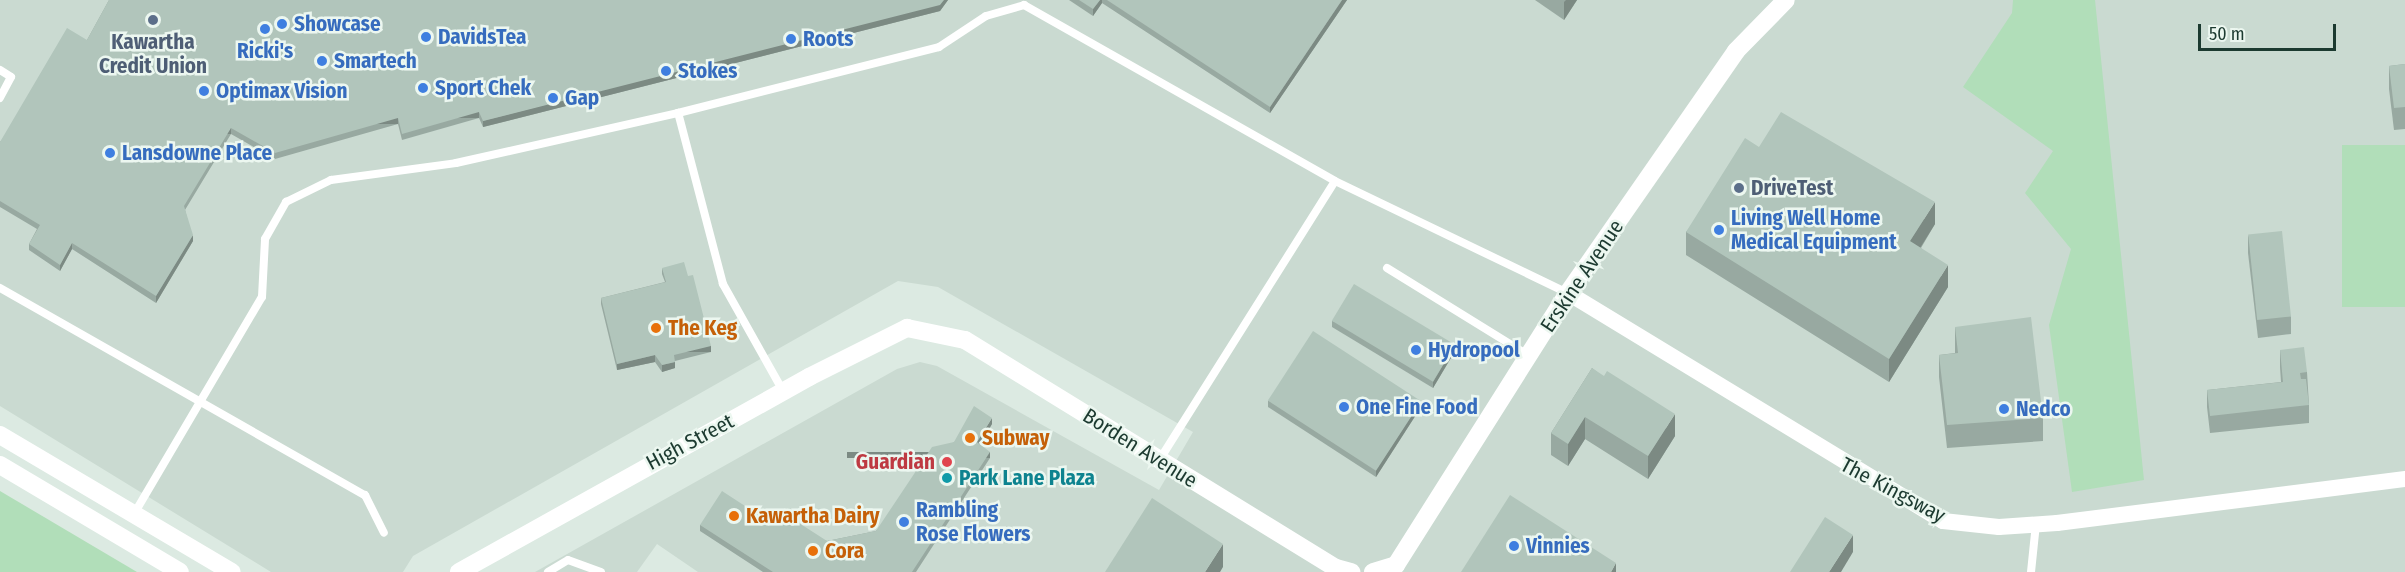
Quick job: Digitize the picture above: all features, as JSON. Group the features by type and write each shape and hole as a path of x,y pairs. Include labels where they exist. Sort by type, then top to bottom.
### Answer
{"street":[{"name":"Erskine Avenue","path":"1373,572 1396,565 1568,293 1736,51 1786,0"},
{"name":"The Kingsway","path":"1568,293 1943,521 2036,524 2405,479"},
{"name":"High Street","path":"459,572 885,336 927,329"},
{"name":"Borden Avenue","path":"927,329 965,340 1336,568 1352,572"},
{"path":"0,435 232,572"},
{"path":"0,465 180,572"}],"lane":[{"path":"134,514 200,398 262,297 265,239 286,202 331,180 456,163 678,113 939,47 986,16 1024,5 1335,181 1568,293"},
{"path":"0,70 11,77 0,98"},
{"path":"678,113 723,284 783,391"},
{"path":"1160,460 1335,181"},
{"path":"1387,268 1528,355"},
{"path":"0,288 200,398 365,495 384,533"},
{"path":"2031,572 2036,524"},
{"path":"548,572 568,560 601,572"}],"shaded area":[{"path":"0,0 2405,0 2405,572 698,572 657,544 637,572 535,572 897,369 920,362 937,366 1159,490 1193,432 938,287 898,281 413,556 403,572 271,572 0,406"}],"green space":[{"path":"2013,0 2095,0 2144,480 2072,492 2049,325 2071,249 2025,193 2053,151 1963,87 2012,13"},
{"path":"2342,145 2405,145 2405,307 2342,307"},
{"path":"0,491 137,572 0,572"}],"building":[{"name":"Lansdowne Place","path":"109,0 944,0 940,5 483,121 479,112 402,134 398,118 275,153 231,128 184,206 193,235 156,296 72,243 60,265 29,244 40,225 0,201 0,142 67,28 87,40"},
{"path":"1079,0 1100,0 1093,9"},
{"path":"1107,0 1342,0 1270,107"},
{"path":"2405,64 2405,107 2394,108 2389,66"},
{"path":"1781,112 1935,202 1910,241 1948,265 1889,359 1686,232 1745,138 1759,147"},
{"path":"2282,231 2291,317 2257,320 2248,235"},
{"name":"The Keg","path":"684,262 688,276 693,275 711,346 674,355 675,362 662,365 655,355 617,364 601,298 666,282 662,268"},
{"path":"1354,284 1455,345 1433,382 1332,321"},
{"path":"2031,317 2043,418 1947,425 1939,355 1958,353 1955,327"},
{"name":"One Fine Food","path":"1313,331 1421,401 1376,471 1268,401"},
{"path":"2304,347 2307,372 2300,373 2301,379 2306,379 2309,405 2210,416 2207,390 2283,382 2280,350"},
{"path":"1592,368 1604,376 1607,371 1675,414 1648,456 1585,417 1568,444 1551,433"},
{"name":"Park Lane Plaza","path":"974,406 992,418 977,442 990,452 912,572 773,572 700,525 722,491 765,519 785,514 827,541 876,531 932,447 954,442"},
{"path":"1510,495 1616,563 1611,572 1461,572"},
{"path":"1152,498 1223,544 1205,572 1105,572"},
{"path":"1825,517 1853,535 1829,572 1790,572"}],"place":[{"name":"Kawartha Credit Union","path":"153,20"},
{"name":"Showcase","path":"282,24"},
{"name":"Ricki's","path":"265,29"},
{"name":"DavidsTea","path":"426,37"},
{"name":"Roots","path":"791,39"},
{"name":"Smartech","path":"322,61"},
{"name":"Stokes","path":"666,71"},
{"name":"Sport Chek","path":"423,88"},
{"name":"Optimax Vision","path":"204,91"},
{"name":"Gap","path":"553,98"},
{"name":"Lansdowne Place","path":"110,153"},
{"name":"DriveTest","path":"1739,188"},
{"name":"Living Well Home Medical Equipment","path":"1719,230"},
{"name":"The Keg","path":"656,328"},
{"name":"Hydropool","path":"1416,350"},
{"name":"One Fine Food","path":"1344,407"},
{"name":"Nedco","path":"2004,409"},
{"name":"Subway","path":"970,438"},
{"name":"Guardian","path":"947,462"},
{"name":"Park Lane Plaza","path":"947,478"},
{"name":"Kawartha Dairy","path":"734,516"},
{"name":"Rambling Rose Flowers","path":"904,522"},
{"name":"Vinnies","path":"1514,546"},
{"name":"Cora","path":"813,551"}]}
